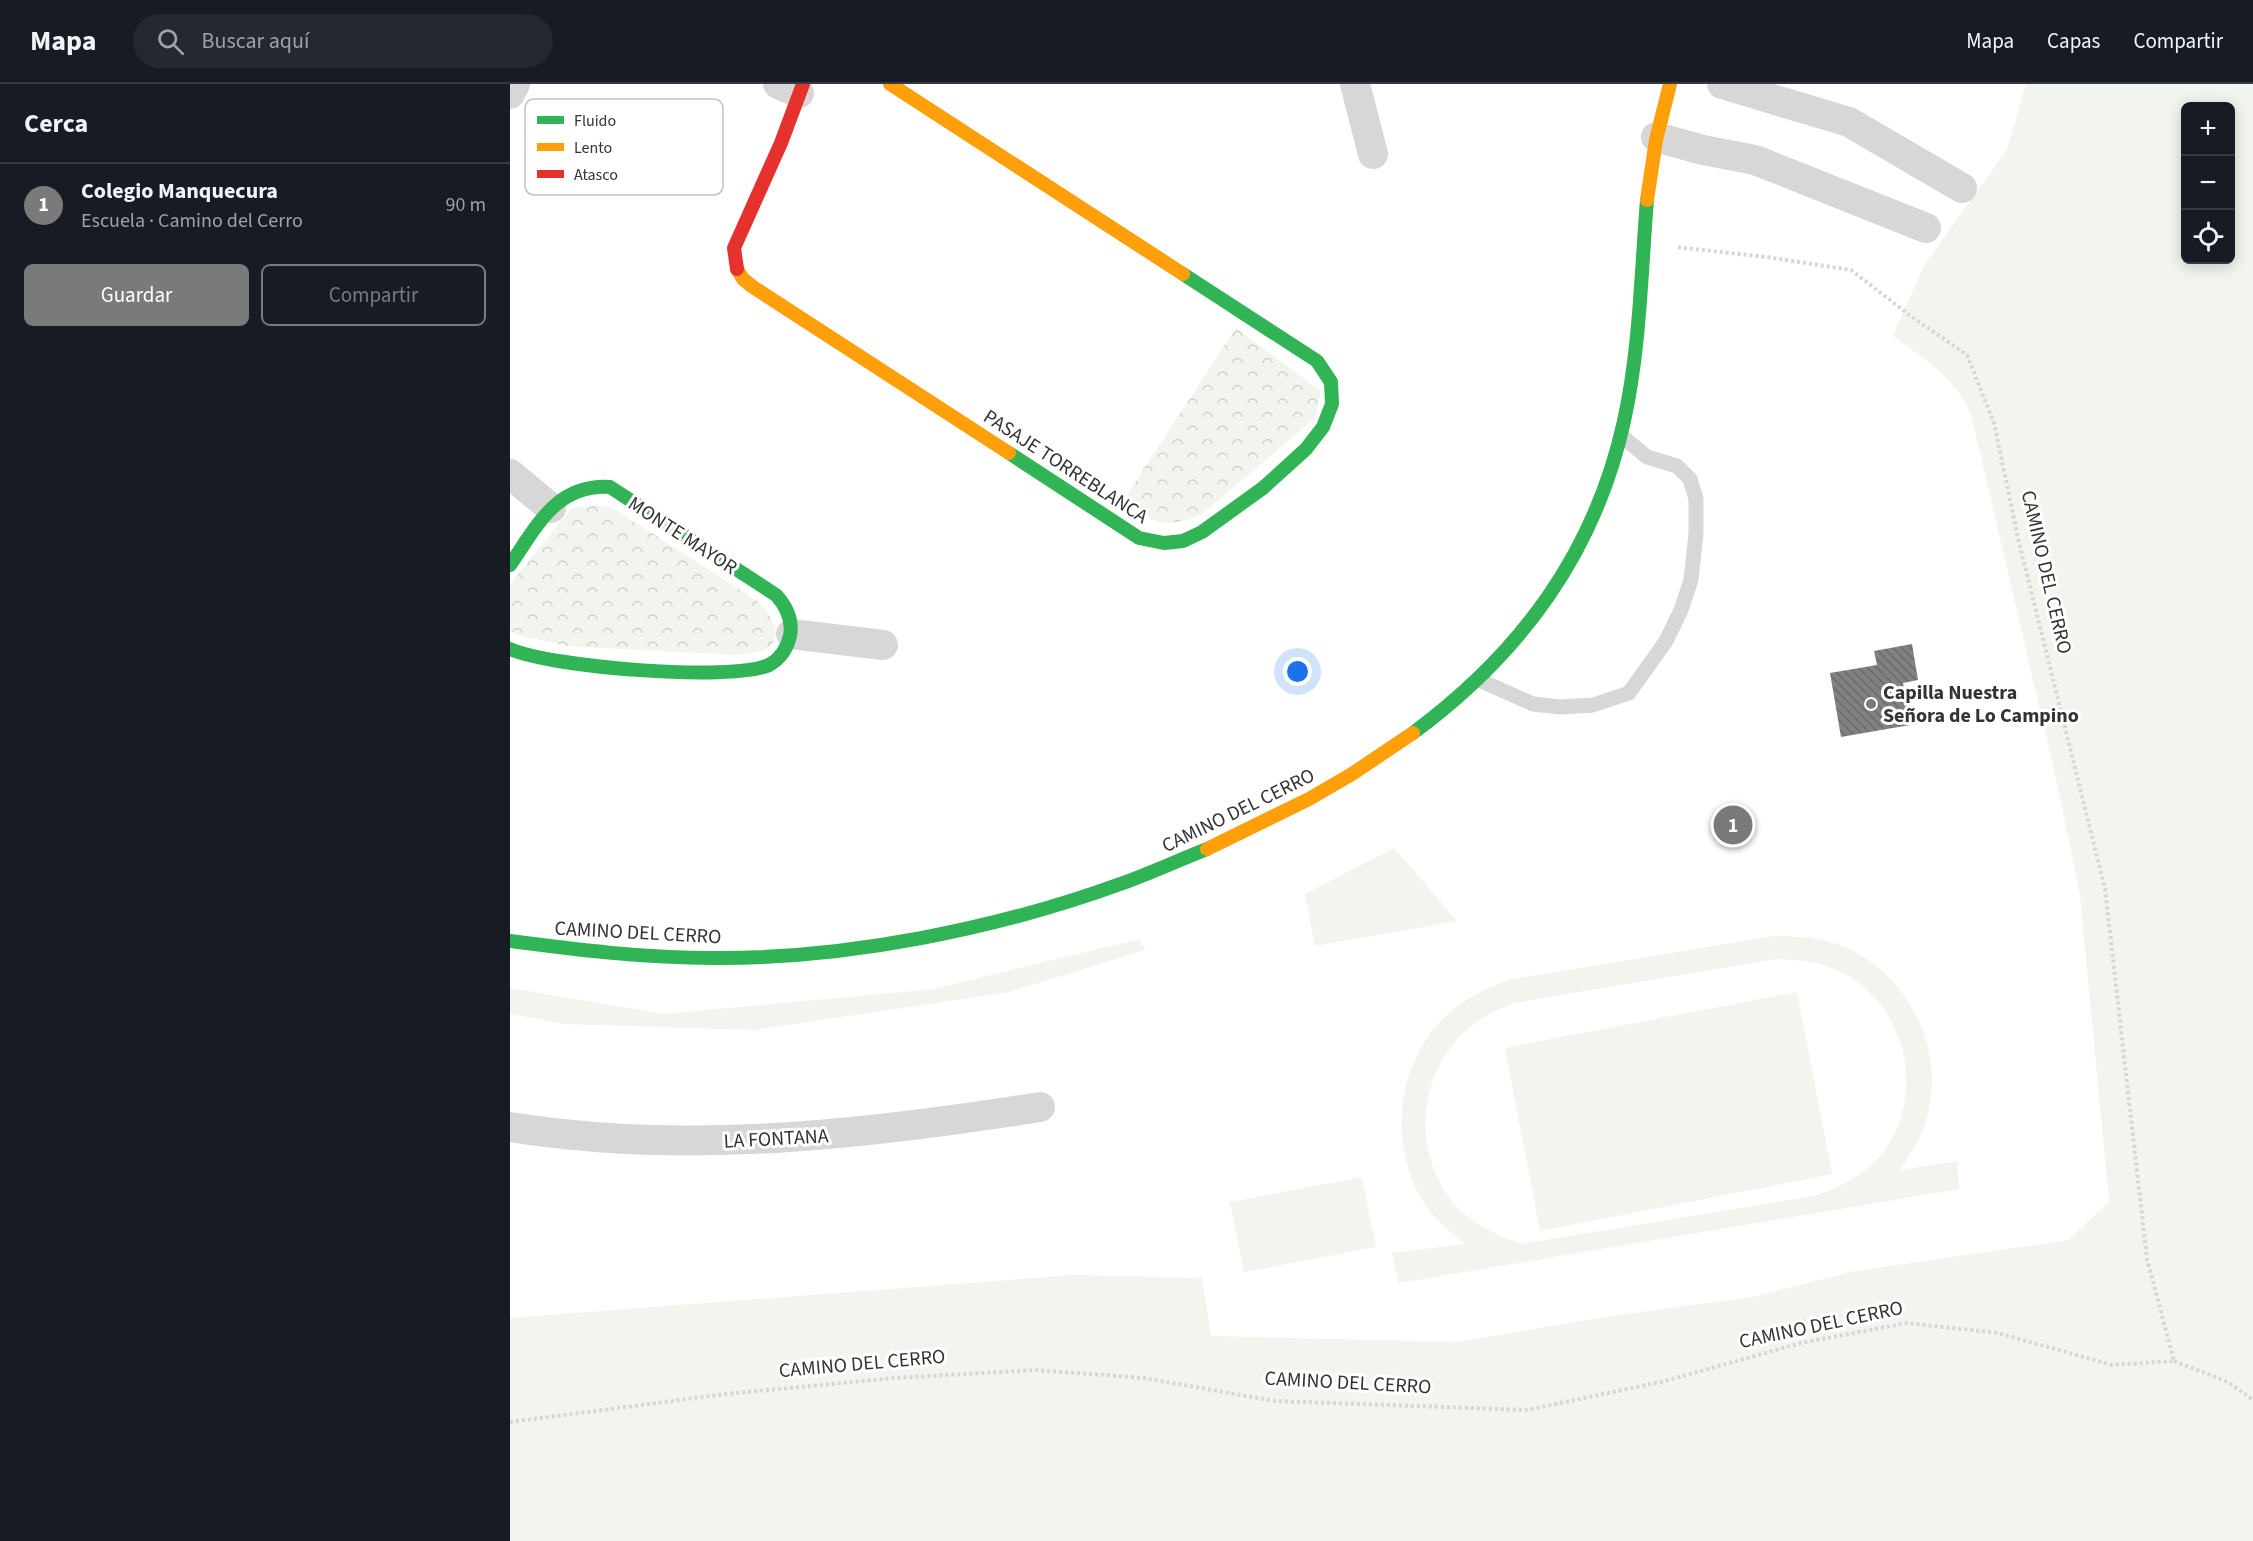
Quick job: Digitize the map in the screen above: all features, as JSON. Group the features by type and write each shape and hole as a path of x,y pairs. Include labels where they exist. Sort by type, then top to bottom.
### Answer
{"street":[{"path":"510,93 515,84"},
{"name":"PASAJE TORREBLANCA","path":"794,87 761,191 734,248 736,267 743,279 753,287 1139,538 1155,543 1172,543 1189,539 1253,497 1284,472 1314,440 1329,416 1333,402 1333,388 1317,361 890,84"},
{"path":"1355,84 1373,154"},
{"name":"CAMINO DEL CERRO","path":"510,941 595,952 727,957 849,949 978,926 1047,908 1174,864 1232,839 1287,811 1342,781 1396,746 1479,680 1512,647 1542,609 1568,570 1590,528 1609,483 1623,437 1635,363 1648,187 1656,137 1670,84"},
{"path":"1722,84 1849,122 1962,188"},
{"path":"1656,137 1703,150 1755,160 1926,228"},
{"path":"510,474 551,508"},
{"name":"MONTE MAYOR","path":"510,565 551,508 564,497 588,485 610,487 776,595 789,613 791,634"},
{"path":"510,649 521,654 582,664 681,671 735,670 766,666 777,660 785,650 791,634 883,645"},
{"name":"LA FONTANA","path":"510,1127 587,1136 651,1140 780,1139 890,1128 1040,1107"}],"lane":[{"path":"1479,680 1533,704 1560,707 1593,705 1629,693 1666,641 1681,610 1691,580 1696,533 1696,499 1690,479 1677,466 1647,458 1623,437"}],"path":[{"name":"CAMINO DEL CERRO","path":"1643,243 1767,257 1851,270 1912,317 1967,355 1994,423 2018,538 2105,889 2147,1260 2174,1361"},
{"name":"CAMINO DEL CERRO","path":"510,1422 726,1394 894,1378 1035,1370 1144,1378 1275,1401 1527,1410 1665,1381 1801,1343 1907,1323 1998,1333 2112,1365 2174,1361 2228,1382 2253,1400"}],"green space":[{"path":"2026,84 2253,84 2253,1541 510,1541 510,1318 1072,1275 1202,1278 1211,1336 1458,1342 1605,1317 1753,1297 1856,1271 2069,1240 2109,1201 2080,895 2055,774 1972,418 1966,404 1950,381 1929,362 1893,336 1924,265 2007,150"},
{"path":"1236,328 1321,391 1315,418 1201,515 1168,523 1151,519 1124,499"},
{"path":"595,505 613,508 756,600 767,612 775,626 776,633 770,646 761,651 736,655 567,646 517,635 510,630 510,584 572,508"},
{"path":"1394,848 1457,921 1315,946 1305,894"},
{"path":"1774,936 1816,939 1845,947 1876,966 1894,982 1909,1002 1928,1048 1932,1072 1931,1097 1926,1121 1918,1140 1900,1170 1957,1161 1959,1189 1399,1283 1392,1253 1465,1244 1430,1211 1413,1181 1405,1154 1402,1127 1404,1099 1410,1072 1422,1047 1438,1024 1465,1001 1508,980","holes":["1776,959 1819,964 1843,973 1868,991 1887,1013 1899,1040 1906,1068 1905,1097 1898,1125 1884,1151 1862,1173 1839,1186 1813,1196 1521,1244 1474,1222 1461,1211 1444,1190 1433,1166 1427,1141 1426,1115 1430,1089 1440,1064 1454,1043 1479,1020 1514,1003"]},
{"path":"1140,939 1145,950 1009,992 754,1030 565,1024 510,1014 510,988 664,1014 934,989"},
{"path":"1797,992 1832,1174 1540,1231 1505,1048"},
{"path":"1362,1177 1376,1247 1244,1272 1230,1202"}],"building":[{"name":"Capilla Nuestra Señora de Lo Campino","path":"1912,644 1918,680 1903,683 1910,725 1841,737 1830,673 1877,665 1874,651"}],"traffic: fast":[{"path":"1413,733 1452,702 1520,634 1573,557 1594,514 1611,469 1624,421 1634,366 1647,200"},
{"path":"1009,453 1139,538 1164,543 1183,541 1202,532 1263,488 1306,449 1323,427 1332,404 1331,382 1317,361 1183,274"},
{"path":"510,565 539,522 562,500 575,492 610,487 776,595 783,604 791,625 789,641 780,657 769,665 749,670 718,672 640,670 531,656 510,649"},
{"path":"510,941 612,953 688,958 764,957 868,947 921,938 1025,914 1123,883 1207,849"}],"traffic: slow":[{"path":"890,84 1183,274"},
{"path":"1647,200 1656,140 1670,84"},
{"path":"737,269 743,279 753,287 1009,453"},
{"path":"1207,849 1309,799 1352,774 1413,733"}],"traffic: jam":[{"path":"737,269 734,248 781,143 803,84"}],"place":[{"name":"Capilla Nuestra Señora de Lo Campino","path":"1871,704"},
{"name":"Colegio Manquecura","path":"1733,825"}]}
